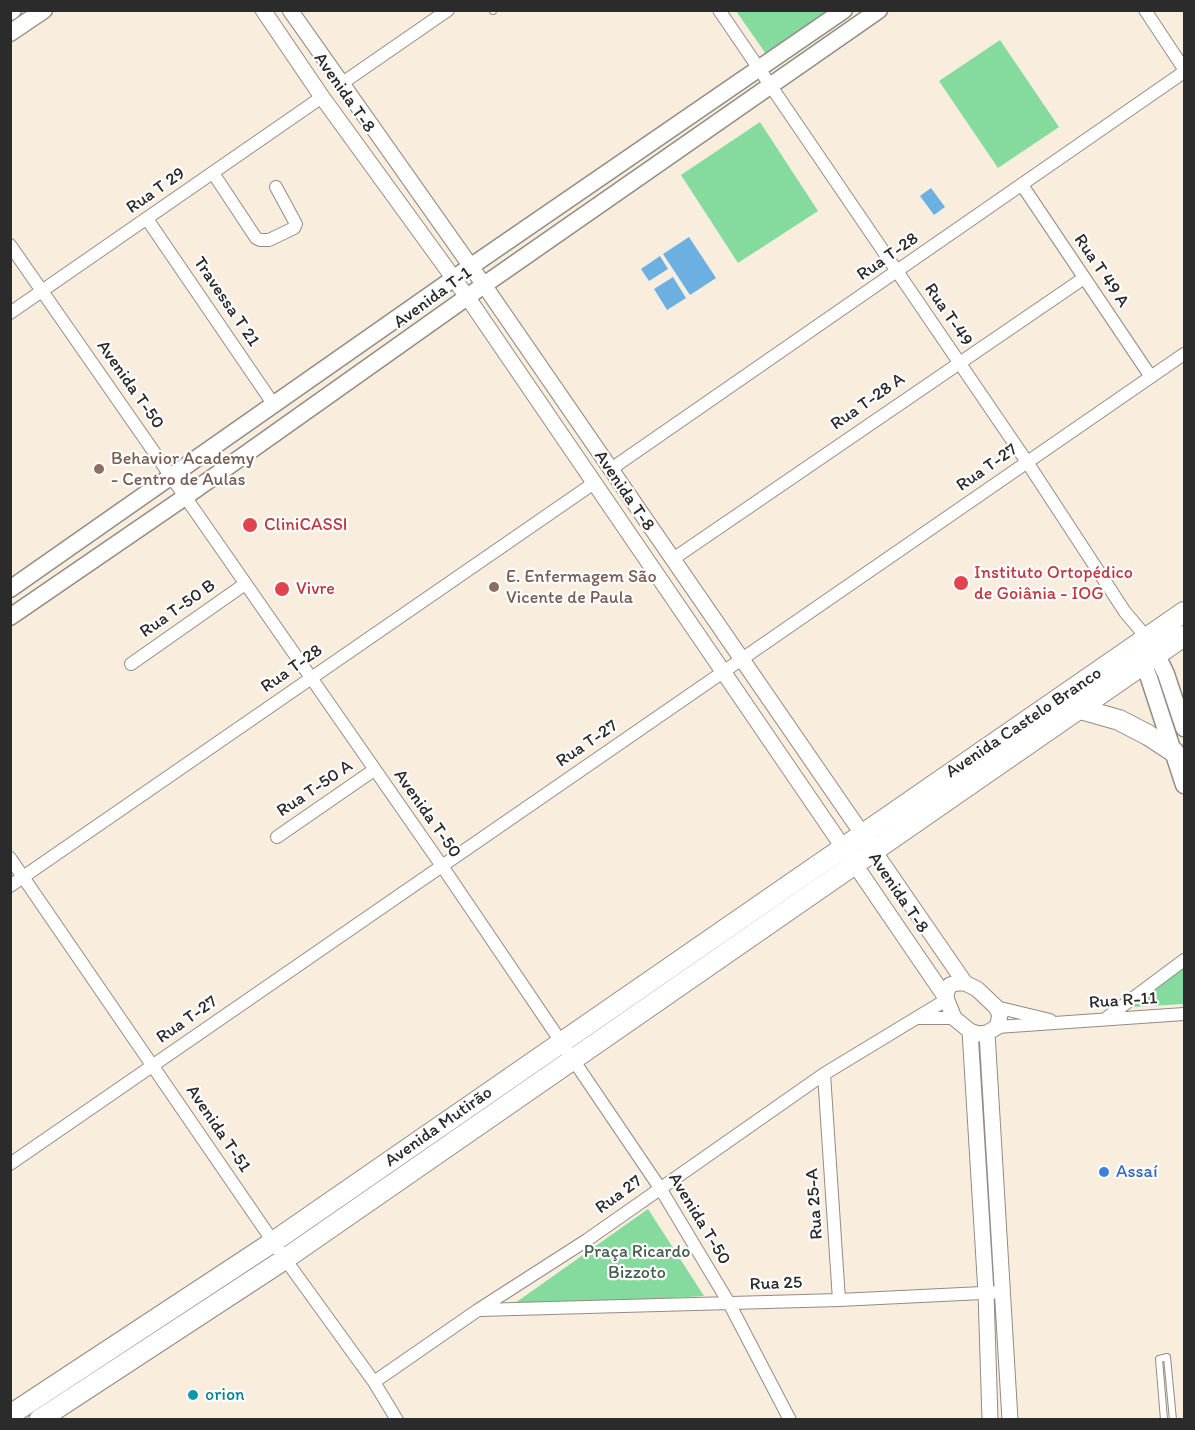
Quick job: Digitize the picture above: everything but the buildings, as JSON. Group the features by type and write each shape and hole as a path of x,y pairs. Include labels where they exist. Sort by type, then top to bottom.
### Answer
{"main road":[{"path":"10,33 44,10"},
{"name":"Avenida T-1","path":"10,589 470,267 844,10"},
{"name":"Avenida T-1","path":"10,617 771,86 868,14"},
{"name":"Avenida Castelo Branco","path":"875,851 1080,709 1146,651 1185,612"},
{"name":"Avenida Castelo Branco","path":"863,833 1146,651 1185,636"},
{"path":"1146,651 1185,728"},
{"path":"1146,651 1185,785"},
{"path":"1080,709 1119,720 1174,752"},
{"name":"Avenida Mutirão","path":"10,1415 273,1242 863,833"},
{"name":"Avenida Mutirão","path":"39,1419 57,1413 285,1260 875,851"}],"street":[{"name":"Avenida T-8","path":"263,10 322,97 468,298 946,999"},
{"name":"Avenida T-8","path":"290,10 484,285 965,983"},
{"path":"342,84 448,10"},
{"name":"Rua T-49","path":"719,10 1027,462 1125,612 1146,651"},
{"path":"1145,10 1185,71"},
{"name":"Rua T-28","path":"611,469 1185,71"},
{"name":"Rua T 29","path":"10,313 322,97"},
{"path":"213,173 256,238 260,240 269,240 294,228 296,224 276,187"},
{"name":"Rua T 49 A","path":"1022,185 1151,377"},
{"name":"Travessa T 21","path":"147,219 274,405"},
{"name":"Avenida T-50","path":"10,245 442,866 660,1188 729,1304 790,1419"},
{"name":"Rua T-28 A","path":"673,559 1084,278"},
{"name":"Rua T-27","path":"10,1164 1185,354"},
{"name":"Rua T-28","path":"10,886 594,483"},
{"name":"Rua T-50 B","path":"131,664 245,584"},
{"name":"Rua T-50 A","path":"277,837 374,770"},
{"name":"Avenida T-51","path":"10,858 285,1260 374,1382 397,1419"},
{"path":"1104,1020 1185,960"},
{"path":"992,1030 979,1034 970,1031 954,1018 946,999 947,990 951,985 965,983 977,989 996,1007 1000,1015 992,1030 1010,1419"},
{"name":"Rua 27","path":"374,1382 478,1310 587,1240 824,1074 946,999"},
{"name":"Rua R-11","path":"996,1007 1063,1023"},
{"name":"Rua R-11","path":"992,1030 1185,1014"},
{"path":"916,1018 954,1018"},
{"path":"970,1031 986,1293 990,1419"},
{"name":"Rua 25-A","path":"824,1074 839,1300"},
{"path":"807,1086 826,1106"},
{"name":"Rua 25","path":"478,1310 729,1304 1004,1292"}],"lane":[{"path":"1164,1419 1159,1359 1167,1357 1173,1419"}],"green space":[{"path":"736,11 827,11 766,54"},
{"path":"1000,40 1059,127 998,168 939,81"},
{"path":"760,122 818,211 738,263 681,175"},
{"path":"1184,967 1184,1004 1133,1007"},
{"name":"Praça Ricardo Bizzoto","path":"648,1209 704,1296 508,1308"}],"water":[{"path":"931,188 945,207 934,215 920,196"},
{"path":"689,237 716,278 690,295 663,254"},
{"path":"660,256 668,269 649,281 641,269"},
{"path":"673,277 686,298 667,310 654,289"}],"place":[{"name":"Behavior Academy - Centro de Aulas","path":"99,469"},
{"name":"CliniCASSI","path":"250,525"},
{"name":"Instituto Ortopédico de Goiânia - IOG","path":"961,583"},
{"name":"E. Enfermagem São Vicente de Paula","path":"494,587"},
{"name":"Vivre","path":"282,589"},
{"name":"Assaí","path":"1104,1172"},
{"name":"orion","path":"193,1395"}]}
